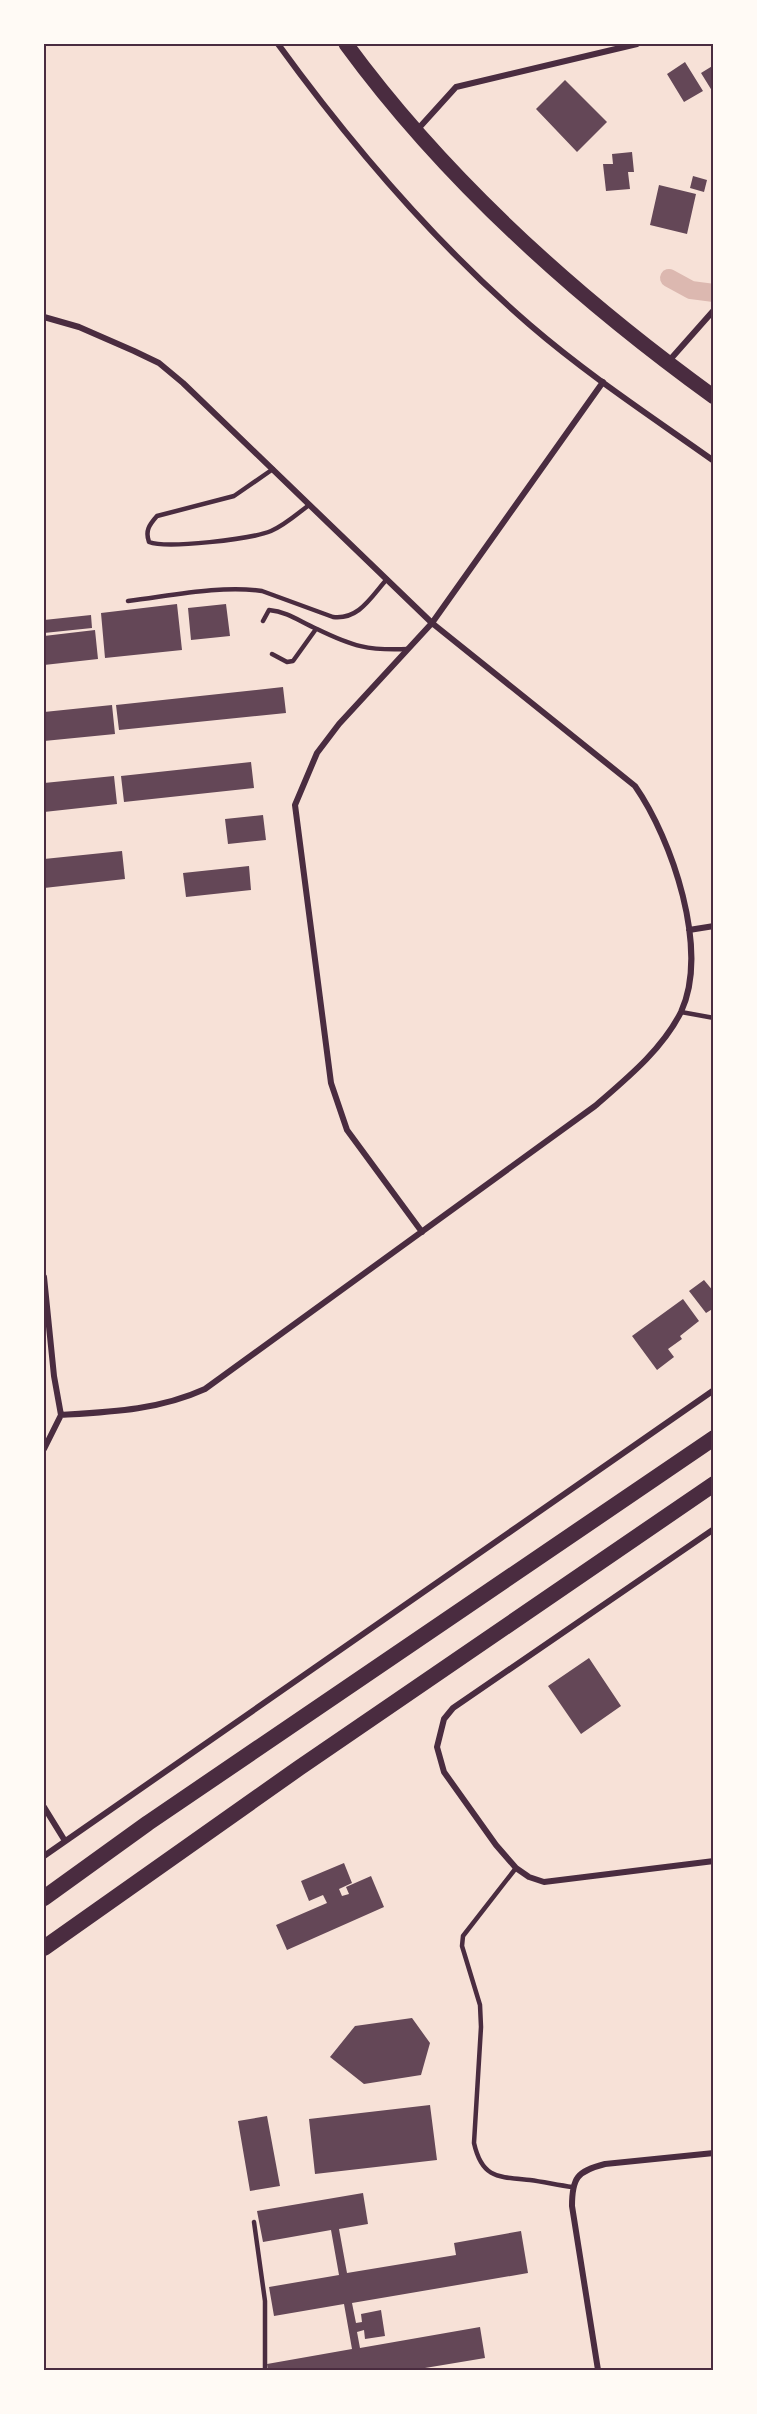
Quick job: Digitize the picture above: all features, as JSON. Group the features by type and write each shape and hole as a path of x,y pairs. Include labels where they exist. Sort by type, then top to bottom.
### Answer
{"highway":[{"path":"44,1898 148,1823 714,1438"},
{"path":"44,1948 299,1768 714,1484"}],"main road":[{"path":"346,44 417,130 493,213 538,257 610,319 714,397"}],"street":[{"path":"278,44 364,157 425,225 530,325 603,382 714,461"},
{"path":"417,130 456,87 637,44"},
{"path":"667,363 714,310"},
{"path":"44,317 79,327 159,363 183,383 432,623 635,786 654,816 678,876 689,930 690,968 681,1012 638,1070 595,1106 205,1389 182,1400 151,1407 61,1415"},
{"path":"422,1232 347,1130 338,1105 332,1083 295,805 317,753 339,724 432,623 603,382"},
{"path":"689,930 714,926"},
{"path":"44,1277 54,1376 61,1415 44,1449"},
{"path":"44,1856 714,1390"},
{"path":"714,1529 453,1708 444,1719 437,1747 444,1772 496,1845 516,1868 529,1877 544,1882 714,1861"},
{"path":"44,1807 65,1841"},
{"path":"598,2370 572,2206 572,2187 576,2178 589,2168 605,2164 714,2153"}],"lane":[{"path":"273,469 234,496 157,516 149,524 146,534 149,542 156,545 199,543 269,532 285,524 309,505"},
{"path":"128,601 254,589 333,617 342,618 357,612 387,579"},
{"path":"263,621 269,610 284,611 316,629 369,650 408,649"},
{"path":"272,654 287,662 293,661 316,629"},
{"path":"681,1012 714,1018"},
{"path":"516,1868 463,1936 462,1946 480,2005 482,2027 474,2144 477,2157 485,2169 497,2177 572,2187"},
{"path":"254,2222 265,2301 265,2370"}],"building":[{"path":"685,62 703,91 684,102 667,74"},
{"path":"714,65 714,94 701,73"},
{"path":"565,80 607,122 577,152 536,109"},
{"path":"632,152 634,172 628,172 630,189 606,191 603,164 613,164 612,154"},
{"path":"693,176 707,180 704,192 690,188"},
{"path":"659,185 696,194 687,234 650,225"},
{"path":"177,604 182,650 105,658 101,613"},
{"path":"226,604 230,636 191,640 188,608"},
{"path":"91,615 92,628 44,633 44,620"},
{"path":"95,630 98,659 44,665 44,636"},
{"path":"283,687 286,713 119,730 116,705"},
{"path":"112,705 115,734 44,741 44,712"},
{"path":"251,762 254,788 124,802 121,776"},
{"path":"114,776 117,804 44,812 44,783"},
{"path":"263,815 266,840 228,844 225,819"},
{"path":"122,851 125,879 44,888 44,859"},
{"path":"249,866 251,890 186,897 183,873"},
{"path":"704,1280 714,1292 714,1308 706,1313 689,1291"},
{"path":"683,1299 699,1321 680,1336 682,1339 668,1349 674,1357 657,1370 632,1336"},
{"path":"589,1658 621,1706 581,1734 548,1686"},
{"path":"344,1863 352,1883 339,1889 342,1896 349,1894 346,1887 371,1876 384,1907 287,1950 276,1925 327,1903 323,1895 309,1901 301,1881"},
{"path":"412,2018 430,2043 421,2075 364,2084 330,2057 355,2026"},
{"path":"430,2105 437,2160 315,2174 309,2119"},
{"path":"267,2116 280,2186 250,2191 238,2121"},
{"path":"363,2193 368,2224 339,2229 347,2273 456,2255 454,2243 521,2231 528,2273 352,2303 356,2323 362,2322 361,2314 381,2310 385,2336 365,2339 364,2330 357,2332 360,2348 480,2327 485,2358 413,2370 268,2370 267,2364 352,2349 344,2304 274,2316 269,2287 339,2275 331,2230 263,2242 257,2211"}],"waterway":[{"path":"669,278 691,290 714,293"}]}
